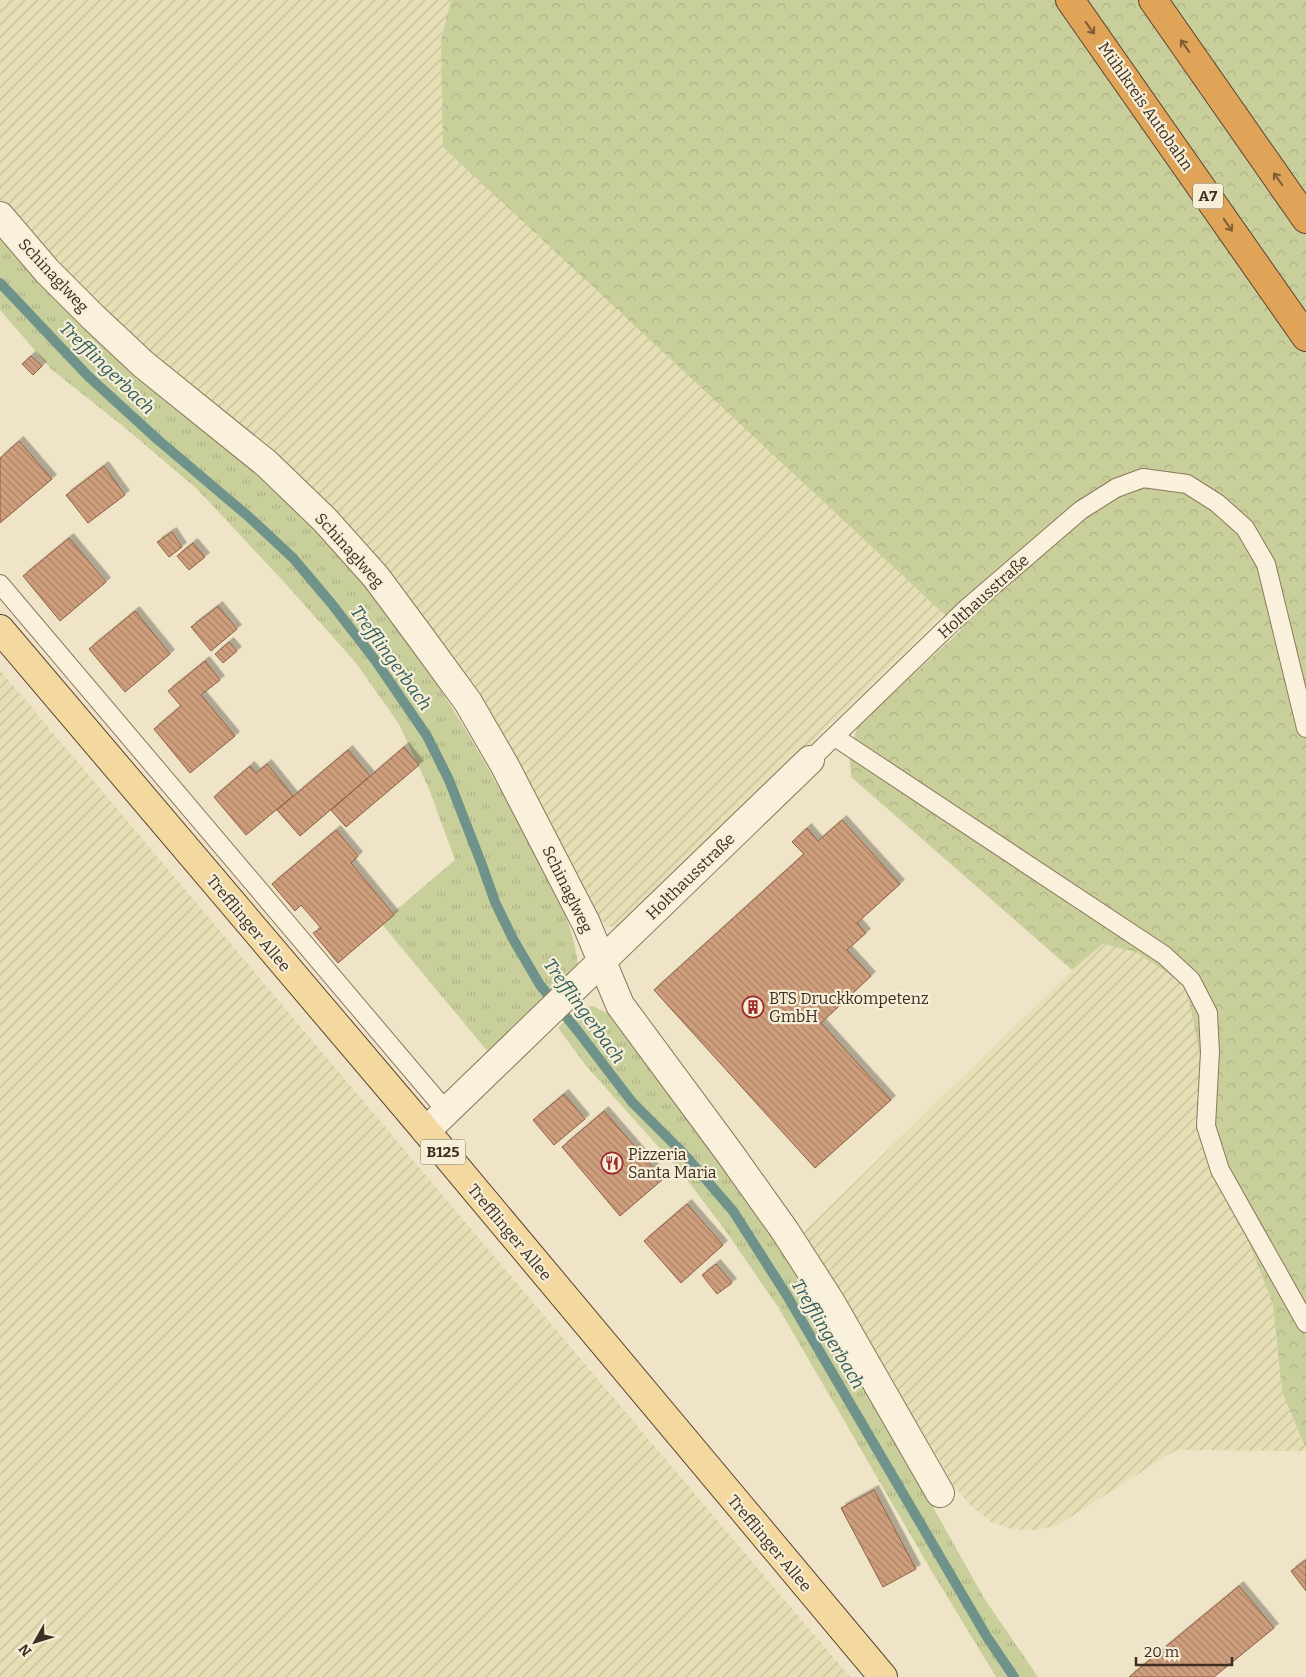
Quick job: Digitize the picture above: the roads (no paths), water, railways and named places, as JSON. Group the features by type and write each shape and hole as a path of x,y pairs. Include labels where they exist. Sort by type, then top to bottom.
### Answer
{"highway":[{"name":"Mühlkreis Autobahn","path":"1070,0 1306,337"},
{"path":"1152,0 1306,219"}],"main road":[{"name":"Trefflinger Allee","path":"0,629 426,1131 883,1677"}],"street":[{"name":"Schinaglweg","path":"0,216 47,271 93,317 143,364 267,464 325,520 376,577 468,702 505,766 551,853 586,923 601,962"},
{"name":"Holthausstraße","path":"426,1131 810,760"},
{"path":"601,962 620,1006 728,1150 785,1231 830,1301 940,1493"}],"lane":[{"name":"Holthausstraße","path":"810,760 967,608 1081,510 1116,488 1143,478 1187,484 1217,503 1245,528 1266,564 1306,728"},
{"path":"0,584 446,1112"},
{"path":"835,737 1164,955 1192,980 1208,1013 1210,1052 1206,1126 1220,1170 1306,1323"}],"waterway":[{"name":"Trefflingerbach","path":"0,283 88,376 293,558 375,660 427,736 449,780 495,902 513,939 540,985 632,1102 683,1153 733,1211 786,1294 987,1637 1014,1677"}],"place":[{"name":"BTS Druckkompetenz GmbH","path":"753,1007"},
{"name":"Pizzeria Santa Maria","path":"612,1163"}]}
